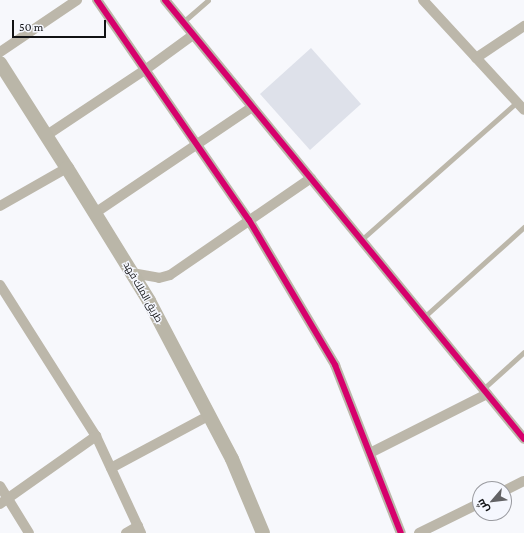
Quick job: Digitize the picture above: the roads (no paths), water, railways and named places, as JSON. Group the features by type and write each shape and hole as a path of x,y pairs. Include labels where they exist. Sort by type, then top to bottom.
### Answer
{"street":[{"path":"0,52 77,0"},
{"path":"97,0 249,220 335,365 401,533"},
{"path":"165,0 524,439"},
{"path":"423,0 524,110"},
{"path":"476,58 524,26"},
{"path":"47,135 145,70 193,35"},
{"name":"طريق الملك فهد","path":"0,63 47,135 149,300 232,459 263,533"},
{"path":"95,213 252,107"},
{"path":"0,206 67,168"},
{"path":"132,273 159,278 170,275 311,178"},
{"path":"0,285 96,436 139,530 126,533"},
{"path":"370,453 485,392"},
{"path":"111,468 210,415"},
{"path":"4,501 96,436"},
{"path":"512,487 524,481"},
{"path":"0,486 4,501 28,533"},
{"path":"419,533 472,507"}],"lane":[{"path":"183,22 208,0"},
{"path":"361,240 517,102"},
{"path":"424,317 524,227"},
{"path":"485,392 524,352"}]}
